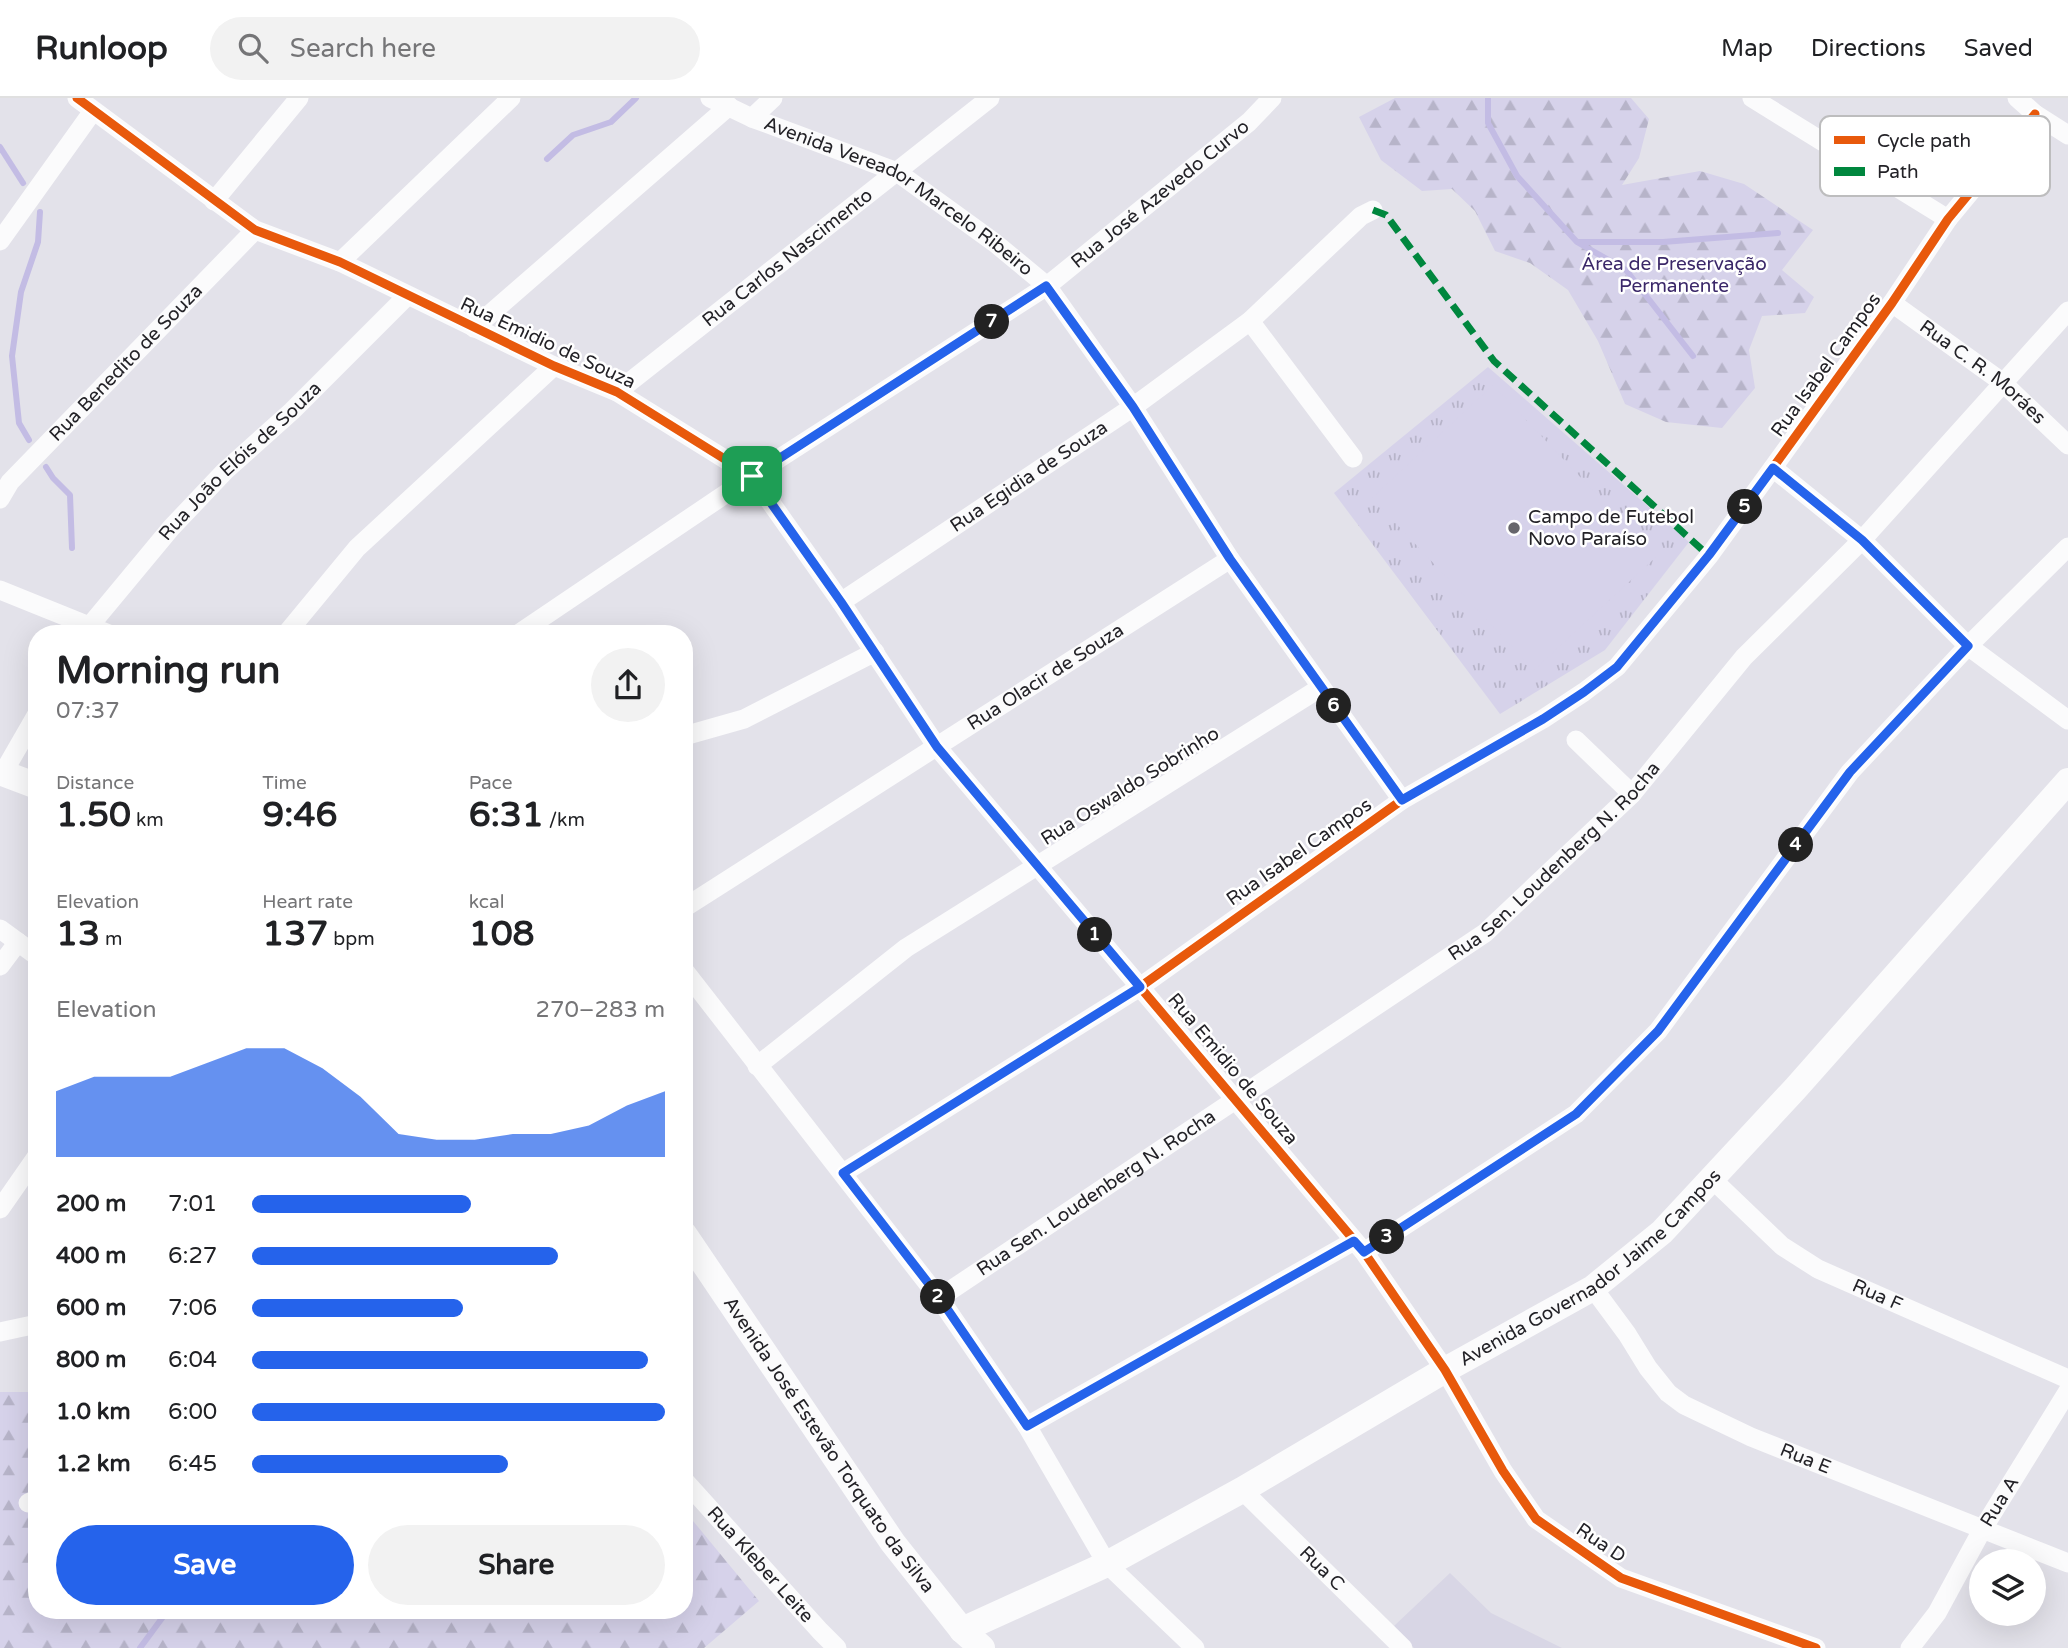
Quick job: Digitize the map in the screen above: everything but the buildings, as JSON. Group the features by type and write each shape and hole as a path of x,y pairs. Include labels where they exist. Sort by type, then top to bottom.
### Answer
{"street":[{"name":"Rua Emidio de Souza","path":"77,98 254,230 340,262 554,366 617,391 752,476 841,602 937,747 1359,1246 1445,1370"},
{"path":"214,201 299,98"},
{"path":"340,262 511,98"},
{"name":"Avenida Vereador Marcelo Ribeiro","path":"710,98 752,118 897,172 995,243 1046,286 1133,407 1230,559 1402,800"},
{"path":"752,118 773,98"},
{"name":"Rua Carlos Nascimento","path":"617,391 990,98"},
{"name":"Rua José Azevedo Curvo","path":"531,625 752,476 1046,286 1249,122 1272,98"},
{"path":"1752,98 1820,140"},
{"path":"2017,98 2038,116"},
{"path":"474,328 729,106"},
{"path":"0,241 93,111"},
{"path":"2050,124 2068,135"},
{"path":"1911,196 1948,219"},
{"name":"Rua Isabel Campos","path":"843,1173 1140,987 1402,800 1543,719 1617,667 1709,555 1967,196"},
{"name":"Rua Egidia de Souza","path":"841,602 1133,407 1250,321 1361,216 1373,210"},
{"name":"Rua Benedito de Souza","path":"0,499 10,482 254,230"},
{"name":"Rua João Elóis de Souza","path":"89,625 171,528 225,471 292,411 407,296"},
{"name":"Rua C. R. Moráes","path":"1892,303 2002,382 2068,446"},
{"name":"Rua Sen. Loudenberg N. Rocha","path":"939,1297 1485,933 1632,794 1744,657 1862,540 2068,311"},
{"path":"1250,321 1353,458"},
{"path":"293,625 357,548 554,366"},
{"path":"1773,468 1862,540 1968,646 2068,720"},
{"path":"1027,1426 1359,1246 1576,1114 1658,1031 1850,772 1968,646 2068,547"},
{"name":"Rua Olacir de Souza","path":"693,902 1230,559"},
{"path":"0,590 74,625"},
{"path":"693,733 744,719 875,652"},
{"name":"Rua Oswaldo Sobrinho","path":"757,1066 906,948 1320,688"},
{"path":"28,728 1,772 28,782"},
{"path":"1576,740 1632,794"},
{"name":"Avenida Governador Jaime Campos","path":"962,1630 1107,1564 1242,1490 1445,1370 1593,1288 1662,1232 1795,1089 2068,781"},
{"path":"0,929 28,949"},
{"path":"0,966 18,942"},
{"path":"693,982 939,1297 1027,1426 1107,1564 1195,1648"},
{"path":"0,1209 28,1169"},
{"name":"Rua F","path":"1711,1178 1782,1246 1818,1269 2068,1379"},
{"name":"Avenida José Estevão Torquato da Silva","path":"693,1247 893,1543 962,1630 982,1648"},
{"name":"Rua E","path":"1593,1288 1648,1368 1668,1392 1684,1405 1751,1437 2068,1563"},
{"path":"0,1332 28,1326"},
{"name":"Rua D","path":"1445,1370 1503,1471 1536,1519 1620,1578 1816,1648"},
{"name":"Rua A","path":"1910,1648 1937,1613 1982,1531 2066,1398"},
{"name":"Rua Kleber Leite","path":"693,1490 837,1648"},
{"name":"Rua C","path":"1242,1490 1403,1648"}],"shaded area":[{"path":"1450,1573 1491,1613 1562,1648 1414,1648 1394,1626"}],"green space":[{"name":"Área de Preservação Permanente","path":"1395,98 1631,98 1649,119 1639,158 1622,185 1700,171 1744,184 1813,230 1782,270 1814,297 1805,313 1762,316 1749,350 1755,388 1722,428 1666,422 1625,404 1598,341 1568,290 1530,263 1495,251 1475,211 1452,189 1422,191 1381,160 1359,117"},
{"name":"Campo de Futebol Novo Paraíso","path":"1488,367 1689,542 1605,650 1500,714 1334,493"},
{"name":"Campo de Futebol Novo Paraíso","path":"1493,385 1656,557 1534,670 1372,498"},
{"path":"0,1392 28,1392 28,1619 693,1619 693,1521 759,1601 704,1648 0,1648"}],"waterway":[{"path":"547,159 573,135 611,122 636,98"},
{"path":"1488,98 1488,123 1517,176 1577,242 1626,270 1693,356"},
{"path":"0,147 23,183"},
{"path":"29,440 19,423 12,356 21,292 38,242 40,212"},
{"path":"1578,242 1663,242 1778,233"},
{"path":"46,467 70,495 72,548"},
{"path":"140,1648 161,1619"}],"marked path":[{"path":"1373,210 1386,215 1494,361 1709,556"}],"cycle path":[{"path":"77,98 255,230 340,262 554,366 617,392 752,476 841,602 937,747 1364,1252 1445,1370 1503,1471 1536,1519 1621,1578 1816,1648"},
{"path":"843,1173 1140,987 1402,800 1543,719 1617,667 1709,556 1967,196"}],"place":[{"name":"Campo de Futebol Novo Paraíso","path":"1514,528"}],"route":[{"path":"1046,286 1133,407 1230,559 1402,800 1543,719 1617,667 1709,555 1773,468 1862,540 1968,646 1850,772 1658,1031 1576,1114 1364,1252 1354,1241 1027,1426 939,1297 843,1173 1140,987 937,747 841,602 752,476 1046,286"}]}
